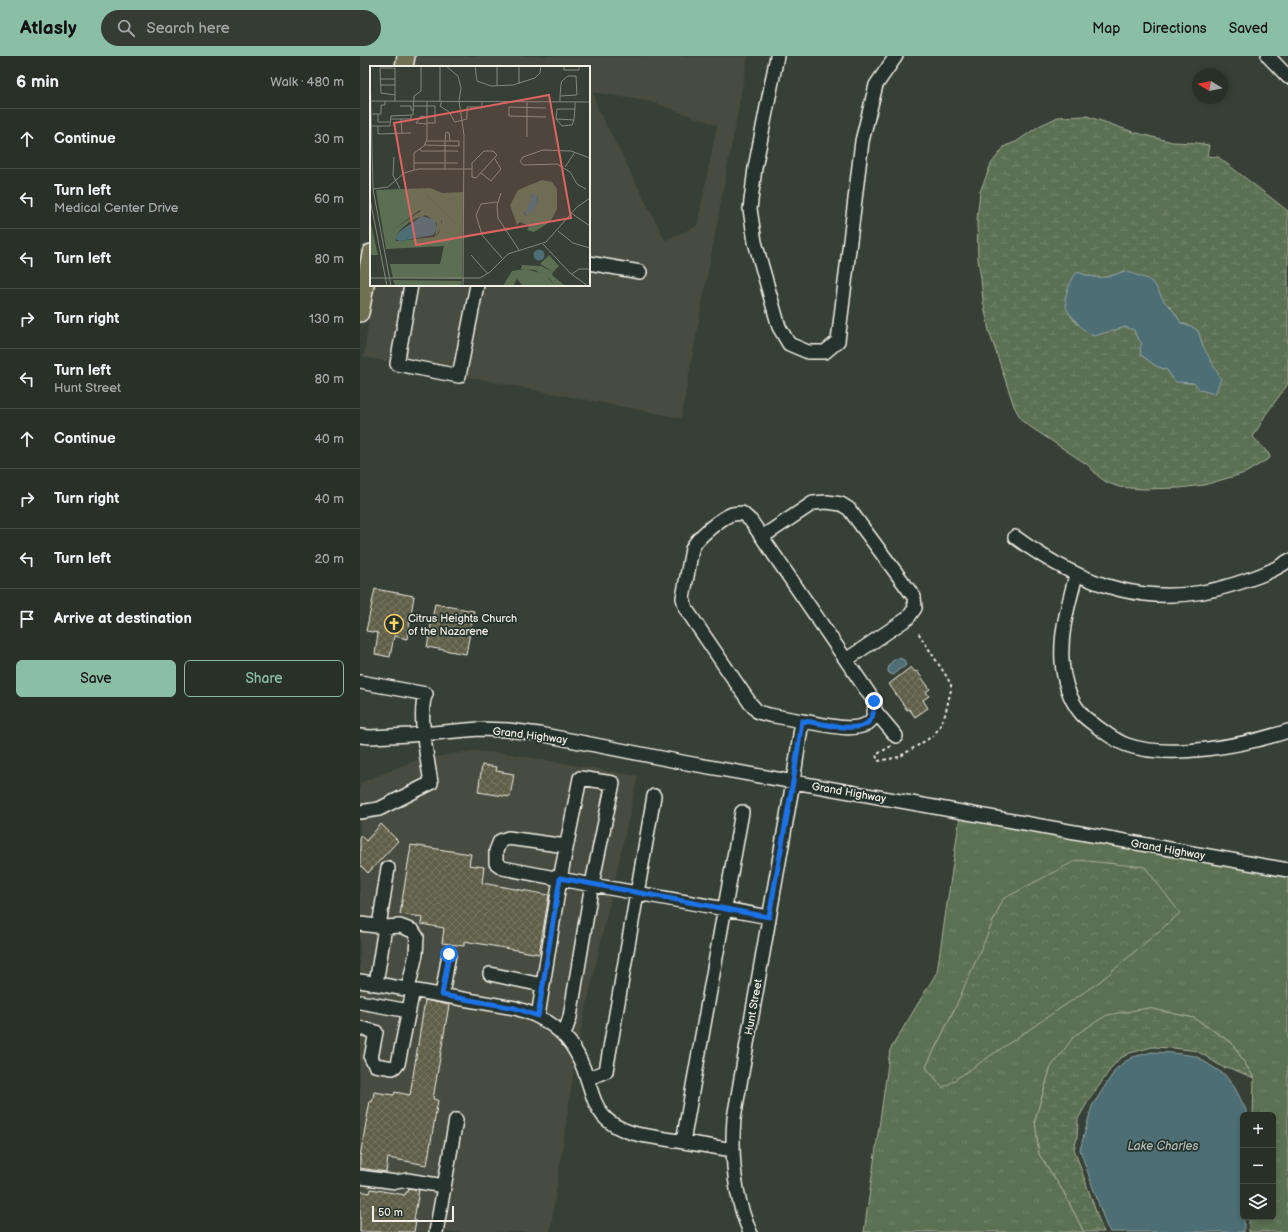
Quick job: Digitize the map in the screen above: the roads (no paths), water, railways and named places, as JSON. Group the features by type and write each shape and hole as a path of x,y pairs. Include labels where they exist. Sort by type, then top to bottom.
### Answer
{"main road":[{"path":"404,66 406,56"},
{"path":"360,313 370,258"}],"street":[{"path":"777,56 755,168 750,209 756,242 779,327 789,344 808,352 826,352 838,341 862,140 876,85 896,56"},
{"path":"1268,56 1288,77"},
{"path":"590,263 640,272"},
{"path":"411,286 397,364 459,376 477,286"},
{"path":"762,537 813,503 827,502 841,504 849,509 914,598 915,608 908,618 846,660"},
{"path":"875,711 871,720 861,727 851,728 769,716 758,712 750,703 686,609 683,598 692,548 697,539 731,515 742,513 751,520 874,701 875,711 895,740"},
{"path":"1015,537 1038,554 1076,575 1122,591 1148,594 1198,594 1223,588 1272,571 1288,561"},
{"path":"1076,575 1064,623 1062,662 1065,679 1072,698 1084,717 1116,740 1128,745 1147,749 1178,751 1204,749 1241,744 1272,737 1288,731"},
{"path":"360,682 426,694 422,700 424,734 431,783 379,809 360,812"},
{"name":"Hunt Street","path":"750,1232 738,1193 733,1165 734,1118 793,782 802,721"},
{"name":"Grand Highway","path":"360,736 370,737 479,730 508,730 531,733 793,782 1288,870"},
{"path":"538,1016 560,878 580,778 613,783 592,884 570,1017 564,1036"},
{"path":"587,1079 606,1071 654,796"},
{"path":"683,1142 742,812"},
{"path":"566,846 508,838 500,841 496,851 496,862 503,868 769,917"},
{"path":"376,984 388,868"},
{"path":"360,924 400,926 414,931 417,937 416,954 410,990 409,1011 398,1064 393,1068 375,1065 372,1058 376,1032 360,1028"},
{"path":"442,995 449,954"},
{"path":"490,974 542,985"},
{"path":"360,981 515,1008 538,1016 556,1028 577,1052 598,1108 610,1124 628,1132 733,1150"},
{"path":"360,1002 409,1011"},
{"path":"436,1232 456,1120"},
{"path":"360,1177 396,1182 407,1180 444,1186"}],"water":[{"path":"1125,271 1148,279 1155,285 1164,301 1173,310 1181,323 1191,326 1198,331 1203,346 1221,379 1215,394 1200,390 1194,383 1176,382 1167,370 1156,366 1141,355 1140,347 1142,343 1137,338 1134,330 1125,327 1094,336 1082,328 1069,313 1066,297 1071,281 1077,272 1101,278"},
{"path":"899,658 904,660 906,665 898,670 894,675 889,673 888,669 892,661"},
{"name":"Lake Charles","path":"1152,1052 1196,1056 1225,1075 1235,1088 1246,1110 1246,1112 1240,1112 1240,1220 1244,1220 1244,1232 1110,1232 1106,1225 1080,1150 1092,1106 1116,1069 1133,1057"}],"place":[{"name":"Citrus Heights Church of the Nazarene","path":"394,624"}]}
